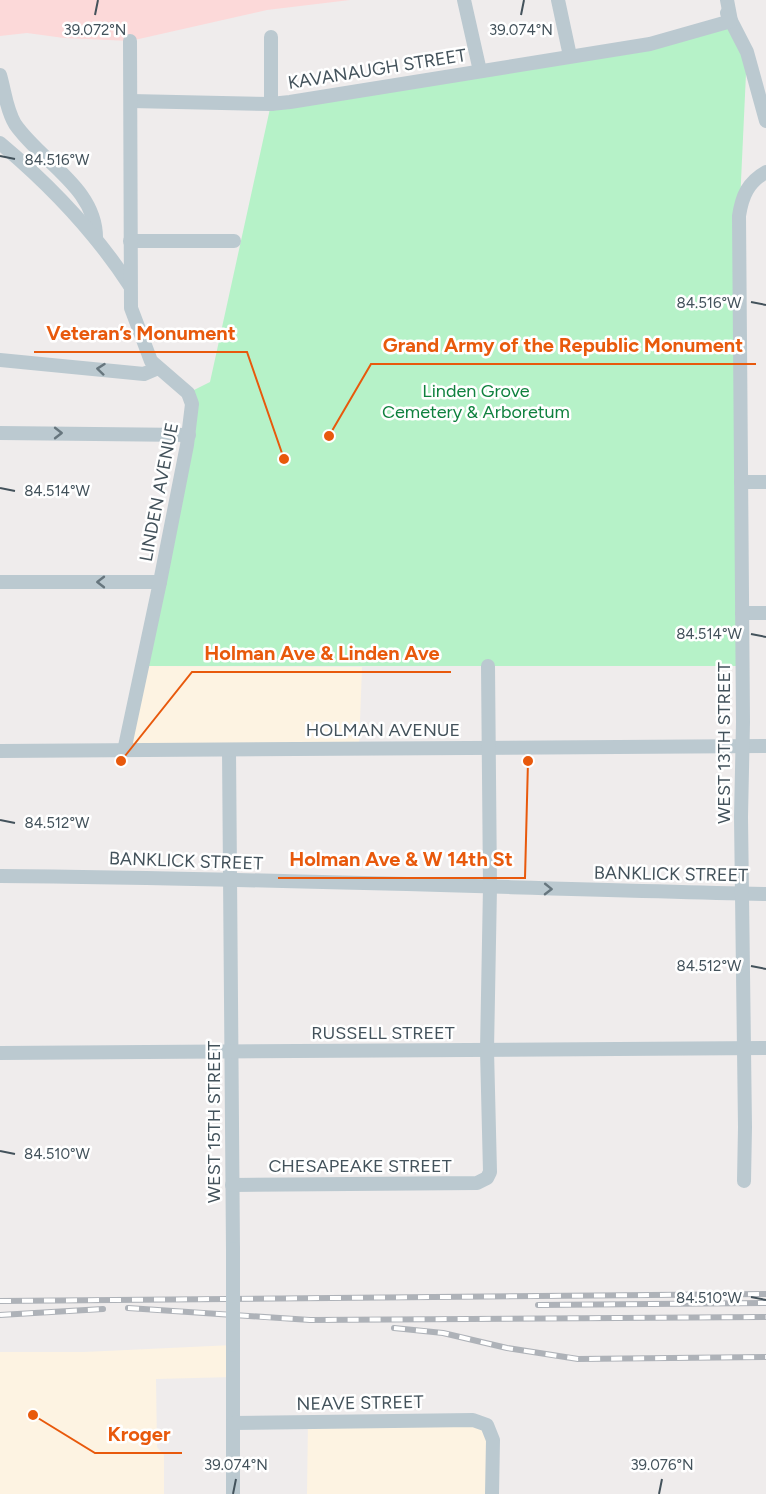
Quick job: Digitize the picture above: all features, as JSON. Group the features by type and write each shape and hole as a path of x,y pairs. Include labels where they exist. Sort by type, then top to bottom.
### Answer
{"street":[{"path":"464,0 480,71"},
{"path":"558,0 570,56"},
{"path":"721,0 747,52 766,121"},
{"path":"726,0 731,21"},
{"name":"KAVANAUGH STREET","path":"131,101 271,104 650,44 731,21"},
{"path":"271,37 271,104"},
{"name":"LINDEN AVENUE","path":"124,751 189,435 192,404 188,393 152,361 131,308 130,41"},
{"path":"0,75 9,114 31,145 67,178 90,208 96,226 96,239"},
{"path":"0,143 63,203 96,239 131,288"},
{"name":"WEST 13TH STREET","path":"744,1181 739,216 741,199 747,187 755,178 766,172"},
{"path":"130,241 234,241"},
{"path":"0,360 144,374 158,368"},
{"path":"0,433 189,435"},
{"path":"741,482 766,482"},
{"path":"0,582 160,582"},
{"path":"742,613 766,613"},
{"path":"487,1050 490,887 488,666"},
{"name":"HOLMAN AVENUE","path":"0,751 766,746"},
{"name":"WEST 15TH STREET","path":"229,750 233,1494"},
{"name":"BANKLICK STREET","path":"0,876 766,894"},
{"name":"RUSSELL STREET","path":"0,1053 766,1048"},
{"name":"CHESAPEAKE STREET","path":"232,1185 477,1183 487,1178 490,1172 487,1050"},
{"name":"NEAVE STREET","path":"233,1423 473,1420 487,1425 493,1440 492,1494"}],"shaded area":[{"path":"0,0 350,0 267,10 130,41 64,38 27,33 0,36"},
{"path":"142,666 362,667 359,748 124,751"},
{"path":"233,1345 233,1377 156,1379 157,1447 164,1455 164,1494 0,1494 0,1352 84,1352"},
{"path":"308,1422 487,1425 492,1494 307,1494"}],"green space":[{"name":"Linden Grove Cemetery & Arboretum","path":"731,21 747,52 739,224 742,666 142,666 174,507 188,393 210,382 271,104 534,63"}],"railway":[{"path":"0,1301 766,1294"},
{"path":"538,1305 766,1303"},
{"path":"128,1308 310,1320 766,1317"},
{"path":"0,1315 103,1309"},
{"path":"394,1328 443,1333 507,1348 578,1359 766,1357"}],"place":[{"name":"Grand Army of the Republic Monument","path":"329,436"},
{"name":"Veteran’s Monument","path":"284,459"},
{"name":"Holman Ave & Linden Ave","path":"121,761"},
{"name":"Holman Ave & W 14th St","path":"528,761"},
{"name":"Kroger","path":"33,1415"}]}
